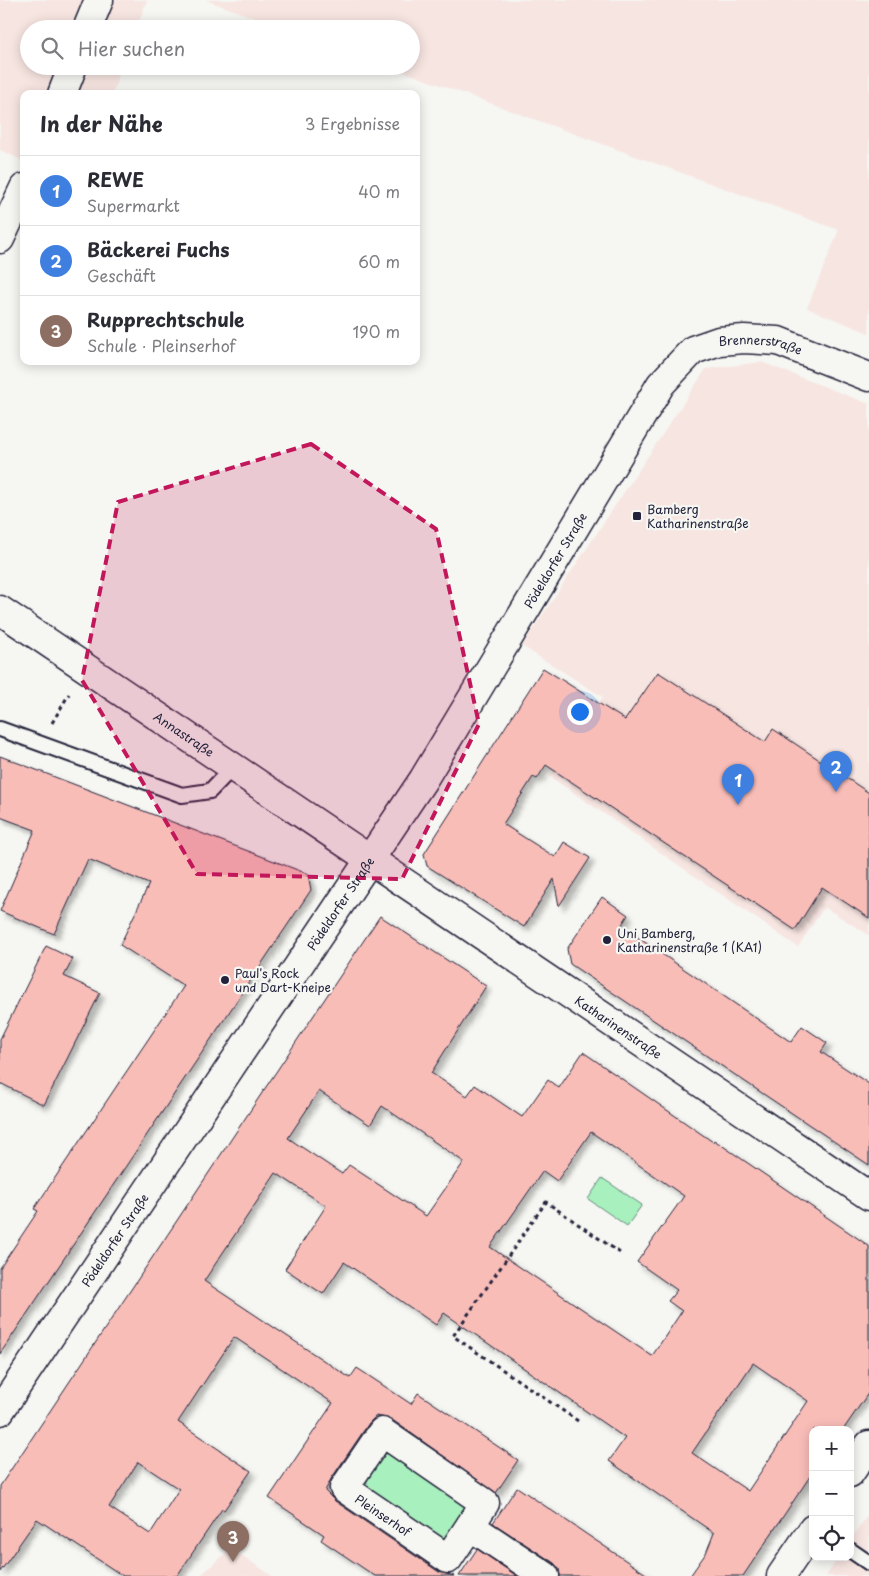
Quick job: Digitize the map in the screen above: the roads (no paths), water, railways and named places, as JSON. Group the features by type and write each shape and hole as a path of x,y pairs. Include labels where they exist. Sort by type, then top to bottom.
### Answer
{"street":[{"path":"91,20 99,0"},
{"path":"63,90 69,75"},
{"path":"0,239 20,196"},
{"name":"Brennerstraße","path":"661,384 693,350 719,341 744,339 778,341 869,377"},
{"name":"Pödeldorfer Straße","path":"0,1411 423,780 661,384"},
{"name":"Annastraße","path":"0,610 369,858"},
{"name":"Katharinenstraße","path":"369,858 869,1196"},
{"name":"Pleinserhof","path":"382,1432 485,1503 470,1526 448,1558 344,1488 382,1432"},
{"path":"851,1471 869,1445"},
{"path":"470,1526 545,1576"},
{"path":"780,1576 809,1535"}],"lane":[{"path":"0,729 182,795 210,791 233,767"},
{"path":"854,1553 869,1563"}],"place":[{"name":"Bamberg Katharinenstraße","path":"637,516"},
{"name":"Bäckerei Fuchs","path":"836,792"},
{"name":"REWE","path":"738,805"},
{"name":"Uni Bamberg, Katharinenstraße 1 (KA1)","path":"607,940"},
{"name":"Paul's Rock und Dart-Kneipe","path":"225,980"},
{"name":"Rupprechtschule","path":"233,1562"}]}
